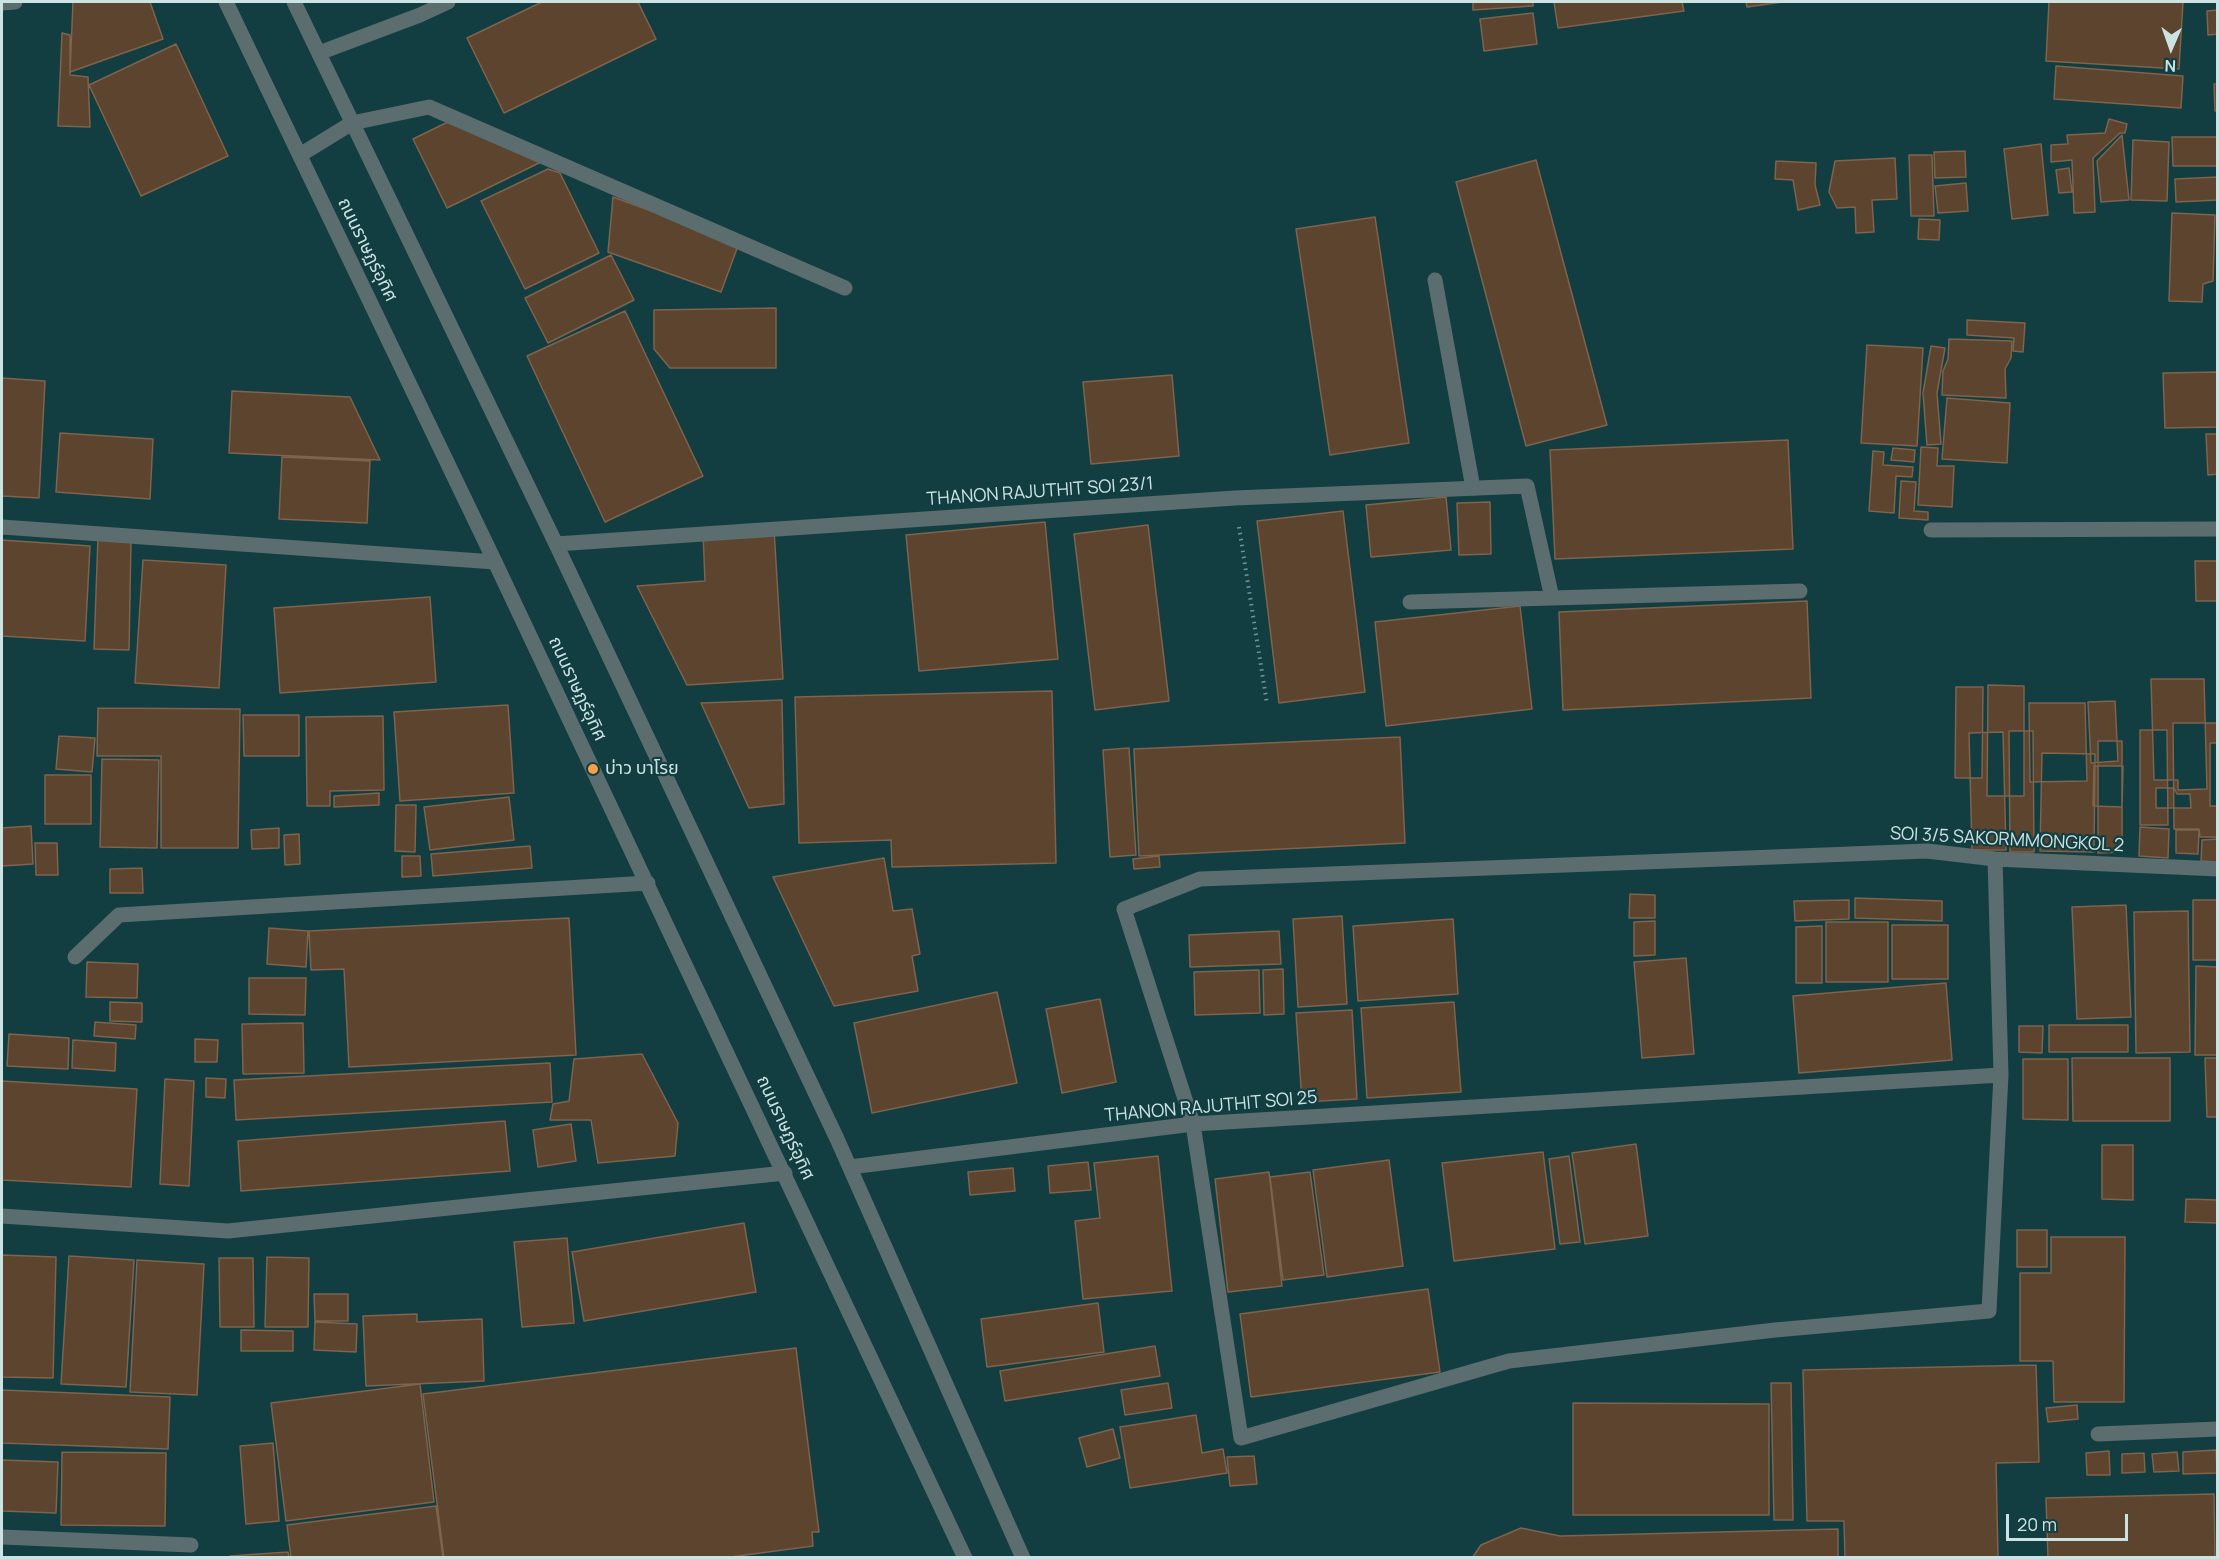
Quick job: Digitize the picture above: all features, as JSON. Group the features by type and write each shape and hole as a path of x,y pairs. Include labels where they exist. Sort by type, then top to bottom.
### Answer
{"street":[{"path":"2,3 15,2"},
{"name":"ถนนราษฏร์อุทิศ","path":"226,2 648,883 965,1557"},
{"path":"294,2 556,544 850,1167 1023,1557"},
{"path":"319,53 417,8 448,2"},
{"path":"300,156 352,123 429,107 845,288"},
{"path":"1435,280 1473,488"},
{"name":"THANON RAJUTHIT SOI 23/1","path":"556,544 1235,498 1527,486 1552,598"},
{"path":"2,526 495,562"},
{"path":"1931,530 2217,529"},
{"path":"1410,602 1800,591"},
{"name":"SOI 3/5 SAKORMMONGKOL 2","path":"1193,1124 1124,909 1200,879 1927,852 1995,859 2217,869"},
{"path":"1193,1124 1241,1438 1509,1360 1774,1330 1989,1311 2001,1075 1995,859"},
{"path":"75,957 119,915 648,883"},
{"name":"THANON RAJUTHIT SOI 25","path":"850,1167 1193,1124 2001,1075"},
{"path":"2,1216 228,1231 785,1173"},
{"path":"2098,1434 2217,1429"},
{"path":"2,1537 191,1545"}],"path":[{"path":"1235,498 1267,704"}],"building":[{"path":"73,2 150,2 163,39 70,72"},
{"path":"542,2 638,2 656,39 504,113 467,38"},
{"path":"1473,2 1533,2 1533,6 1473,10"},
{"path":"1554,2 1682,2 1684,11 1558,28"},
{"path":"1746,2 1783,2 1747,7"},
{"path":"2049,2 2183,2 2179,69 2046,61"},
{"path":"2218,10 2218,34 2208,35 2207,11"},
{"path":"1533,13 1537,44 1484,51 1480,19"},
{"path":"62,33 70,35 70,75 88,77 90,127 58,126"},
{"path":"176,44 228,156 141,196 89,85"},
{"path":"2056,66 2183,76 2181,108 2054,99"},
{"path":"2214,84 2218,84 2218,111 2215,111"},
{"path":"454,119 541,162 447,208 413,139"},
{"path":"2109,119 2127,124 2125,133 2120,133 2093,158 2095,212 2074,213 2072,160 2051,162 2051,145 2068,144 2067,135 2105,133"},
{"path":"2122,135 2129,200 2101,202 2097,161"},
{"path":"2172,137 2218,137 2218,166 2173,166"},
{"path":"2133,140 2169,142 2167,201 2131,200"},
{"path":"2041,144 2048,215 2012,219 2004,149"},
{"path":"1965,151 1966,177 1935,178 1934,152"},
{"path":"1909,155 1932,155 1934,216 1911,216"},
{"path":"1895,158 1897,199 1872,200 1874,232 1856,233 1855,207 1837,208 1829,192 1835,161"},
{"path":"1536,160 1607,425 1526,446 1456,182"},
{"path":"1776,161 1816,163 1815,185 1820,205 1798,210 1793,180 1775,179"},
{"path":"2069,168 2072,192 2059,193 2056,170"},
{"path":"548,169 560,173 599,253 525,289 481,201"},
{"path":"2218,177 2218,200 2176,202 2175,179"},
{"path":"1966,183 1968,211 1938,213 1935,186"},
{"path":"613,197 739,243 721,292 608,252"},
{"path":"2172,213 2215,215 2213,281 2203,284 2202,302 2169,301"},
{"path":"1375,217 1409,443 1330,455 1296,229"},
{"path":"1919,219 1940,220 1939,240 1918,239"},
{"path":"611,255 634,300 548,343 525,298"},
{"path":"776,308 776,368 670,368 654,349 654,310"},
{"path":"625,311 703,476 605,522 527,356"},
{"path":"1967,320 2025,323 2023,352 2013,351 2014,338 1967,335"},
{"path":"1949,339 2012,341 2011,358 2005,369 2006,398 1942,395 1943,371 1948,359"},
{"path":"1867,345 1923,348 1917,446 1861,443"},
{"path":"1931,346 1945,348 1937,393 1941,444 1927,445 1923,393"},
{"path":"2218,372 2218,427 2165,428 2163,373"},
{"path":"1172,375 1179,456 1091,464 1083,382"},
{"path":"2,378 45,381 39,498 2,496"},
{"path":"232,391 350,397 380,460 229,453"},
{"path":"1947,398 2010,403 2007,463 1942,459"},
{"path":"60,433 153,439 150,499 56,492"},
{"path":"2206,434 2218,434 2218,474 2208,475"},
{"path":"1788,440 1793,549 1555,559 1550,450"},
{"path":"1921,447 1938,448 1937,466 1954,466 1952,507 1918,505"},
{"path":"1893,448 1915,450 1914,462 1891,460"},
{"path":"1873,451 1884,452 1883,465 1913,467 1912,477 1896,476 1894,513 1869,511"},
{"path":"282,457 370,461 367,523 279,519"},
{"path":"1901,481 1916,482 1914,511 1928,512 1928,520 1899,518"},
{"path":"1446,497 1451,550 1371,557 1366,505"},
{"path":"1490,502 1491,554 1459,555 1457,503"},
{"path":"1343,511 1365,692 1279,703 1257,521"},
{"path":"1045,522 1058,659 919,671 906,535"},
{"path":"1148,525 1169,701 1095,710 1074,534"},
{"path":"774,529 783,679 687,685 637,586 705,581 703,533"},
{"path":"98,537 131,538 129,650 94,649"},
{"path":"2,540 90,546 85,641 2,636"},
{"path":"143,560 226,565 219,688 135,683"},
{"path":"2195,561 2218,561 2218,601 2196,601"},
{"path":"430,597 436,682 280,693 274,608"},
{"path":"1807,601 1811,698 1563,710 1559,612"},
{"path":"1520,606 1532,709 1386,726 1375,622"},
{"path":"2151,679 2204,679 2207,789 2178,790 2178,780 2154,780"},
{"path":"1988,685 2024,686 2024,796 1987,796"},
{"path":"1956,687 1983,687 1982,778 1955,778"},
{"path":"1052,691 1056,863 892,867 891,840 799,843 795,697"},
{"path":"782,700 784,804 749,808 701,703"},
{"path":"2115,701 2118,761 2091,763 2088,702"},
{"path":"2029,703 2085,703 2087,781 2030,782"},
{"path":"508,705 514,793 400,801 394,712"},
{"path":"98,708 240,709 238,848 161,848 161,756 97,756"},
{"path":"243,715 299,715 299,756 244,756"},
{"path":"383,716 384,790 330,791 330,806 307,806 306,717"},
{"path":"2173,723 2217,723 2218,837 2200,837 2199,829 2174,829"},
{"path":"2140,730 2167,730 2168,825 2140,825"},
{"path":"2009,731 2033,731 2034,852 2010,852"},
{"path":"2003,732 2006,850 1972,850 1969,733"},
{"path":"59,736 95,738 92,772 56,769"},
{"path":"1400,737 1405,843 1139,856 1134,749"},
{"path":"2098,741 2122,741 2122,852 2098,853"},
{"path":"2210,743 2218,743 2218,806 2210,806"},
{"path":"1129,748 1136,855 1110,857 1103,750"},
{"path":"2042,753 2095,754 2094,852 2040,851"},
{"path":"102,759 159,760 157,848 100,847"},
{"path":"2094,766 2123,766 2122,807 2093,806"},
{"path":"45,775 91,775 91,824 45,824"},
{"path":"2156,788 2174,788 2177,794 2190,794 2191,808 2156,808"},
{"path":"379,793 379,805 334,807 334,796"},
{"path":"509,797 514,840 430,850 424,807"},
{"path":"396,805 416,805 415,852 395,851"},
{"path":"31,826 33,864 2,866 2,828"},
{"path":"2140,827 2169,829 2168,858 2139,856"},
{"path":"279,828 279,848 252,849 251,830"},
{"path":"2176,830 2199,830 2198,854 2176,853"},
{"path":"299,834 300,864 285,865 284,835"},
{"path":"2218,839 2217,862 2201,861 2202,840"},
{"path":"35,843 57,843 58,875 36,875"},
{"path":"530,846 532,868 433,876 431,854"},
{"path":"402,856 420,856 421,876 402,877"},
{"path":"1159,856 1160,867 1134,869 1133,859"},
{"path":"884,858 893,911 912,909 920,954 912,956 918,991 834,1006 773,877"},
{"path":"142,868 143,893 110,893 110,869"},
{"path":"1630,894 1655,895 1655,918 1629,918"},
{"path":"1855,898 1942,901 1942,921 1855,918"},
{"path":"1849,900 1849,919 1795,921 1794,901"},
{"path":"2193,900 2218,900 2218,960 2193,960"},
{"path":"2126,905 2131,1017 2077,1019 2072,907"},
{"path":"2188,911 2190,1052 2136,1053 2134,912"},
{"path":"1342,916 1347,1004 1298,1007 1293,919"},
{"path":"569,918 576,1055 349,1067 344,969 311,970 309,931"},
{"path":"1453,919 1458,994 1358,1001 1353,926"},
{"path":"1655,921 1655,955 1634,956 1634,922"},
{"path":"1826,922 1888,922 1888,982 1826,982"},
{"path":"1892,925 1948,925 1948,979 1892,979"},
{"path":"1822,926 1822,983 1796,983 1796,927"},
{"path":"269,928 308,931 306,967 267,964"},
{"path":"1279,931 1281,964 1190,967 1189,935"},
{"path":"1686,958 1694,1054 1642,1058 1634,962"},
{"path":"87,962 138,964 137,998 86,997"},
{"path":"2196,966 2218,967 2218,1055 2195,1055"},
{"path":"1283,969 1284,1014 1264,1015 1263,970"},
{"path":"1259,970 1260,1013 1195,1015 1194,972"},
{"path":"249,978 306,978 305,1015 249,1014"},
{"path":"1946,983 1952,1060 1799,1073 1793,996"},
{"path":"997,992 1017,1083 872,1113 854,1023"},
{"path":"1100,999 1116,1082 1062,1093 1046,1009"},
{"path":"110,1002 142,1003 142,1022 110,1021"},
{"path":"1454,1002 1461,1092 1367,1098 1361,1008"},
{"path":"1352,1010 1357,1099 1302,1102 1296,1013"},
{"path":"95,1022 136,1025 135,1039 94,1036"},
{"path":"303,1023 304,1073 243,1074 242,1024"},
{"path":"2049,1025 2128,1025 2128,1052 2049,1052"},
{"path":"2019,1026 2043,1026 2042,1053 2019,1052"},
{"path":"9,1034 69,1038 68,1069 7,1066"},
{"path":"195,1039 218,1040 217,1062 195,1062"},
{"path":"73,1040 116,1043 115,1071 72,1068"},
{"path":"642,1054 678,1123 675,1156 598,1163 591,1120 550,1120 553,1104 569,1101 574,1059"},
{"path":"2072,1058 2170,1058 2170,1121 2073,1121"},
{"path":"2205,1058 2218,1058 2218,1117 2207,1117"},
{"path":"2023,1059 2068,1059 2068,1120 2023,1119"},
{"path":"550,1063 552,1102 236,1120 234,1080"},
{"path":"206,1078 226,1079 225,1098 206,1097"},
{"path":"165,1079 194,1081 189,1186 160,1184"},
{"path":"2,1081 137,1089 131,1187 2,1180"},
{"path":"505,1121 510,1171 241,1191 238,1141"},
{"path":"571,1124 576,1161 538,1167 533,1130"},
{"path":"1636,1144 1648,1236 1585,1244 1572,1153"},
{"path":"2102,1145 2133,1145 2133,1200 2102,1199"},
{"path":"1543,1152 1555,1249 1454,1261 1442,1163"},
{"path":"1158,1156 1172,1291 1083,1299 1075,1221 1100,1218 1094,1163"},
{"path":"1569,1156 1580,1242 1560,1244 1549,1159"},
{"path":"1389,1160 1403,1266 1327,1277 1313,1170"},
{"path":"1088,1162 1091,1190 1050,1193 1048,1166"},
{"path":"1013,1168 1015,1191 970,1195 968,1172"},
{"path":"1269,1172 1282,1286 1228,1292 1215,1179"},
{"path":"1310,1172 1324,1275 1283,1280 1270,1177"},
{"path":"2186,1199 2218,1200 2218,1223 2185,1222"},
{"path":"744,1223 756,1292 584,1321 572,1252"},
{"path":"2017,1230 2047,1230 2047,1267 2017,1267"},
{"path":"2051,1237 2125,1237 2124,1402 2054,1402 2053,1361 2020,1361 2020,1273 2051,1273"},
{"path":"567,1238 574,1323 522,1327 514,1242"},
{"path":"2,1255 56,1257 53,1378 2,1377"},
{"path":"69,1256 134,1260 126,1387 61,1384"},
{"path":"267,1257 309,1258 308,1327 265,1327"},
{"path":"219,1258 253,1258 254,1327 220,1327"},
{"path":"137,1260 204,1264 197,1395 130,1392"},
{"path":"1428,1289 1440,1372 1251,1397 1240,1314"},
{"path":"314,1294 348,1294 348,1321 315,1321"},
{"path":"1098,1303 1104,1352 987,1367 981,1319"},
{"path":"417,1314 417,1322 482,1319 484,1381 366,1386 363,1316"},
{"path":"315,1322 357,1324 356,1352 314,1350"},
{"path":"241,1330 293,1331 293,1351 241,1351"},
{"path":"1155,1346 1160,1376 1005,1401 1000,1371"},
{"path":"796,1348 819,1532 812,1532 813,1546 723,1558 444,1558 423,1394"},
{"path":"2036,1365 2039,1462 1996,1463 1998,1558 1845,1558 1844,1521 1807,1521 1803,1370"},
{"path":"1168,1383 1172,1408 1125,1415 1121,1390"},
{"path":"1771,1383 1791,1383 1793,1520 1774,1520"},
{"path":"420,1384 434,1502 286,1521 271,1403"},
{"path":"2,1390 170,1397 168,1449 2,1443"},
{"path":"1573,1403 1769,1404 1769,1515 1573,1515"},
{"path":"2077,1405 2078,1419 2048,1422 2046,1408"},
{"path":"1196,1415 1202,1453 1223,1449 1227,1473 1130,1488 1120,1427"},
{"path":"1113,1429 1120,1458 1087,1467 1079,1438"},
{"path":"273,1443 279,1521 246,1524 240,1446"},
{"path":"2216,1450 2217,1473 2183,1474 2183,1452"},
{"path":"2109,1451 2110,1475 2087,1475 2086,1453"},
{"path":"62,1452 166,1453 165,1526 61,1525"},
{"path":"2177,1452 2179,1471 2154,1472 2152,1454"},
{"path":"2144,1453 2145,1472 2122,1473 2122,1454"},
{"path":"1254,1456 1257,1484 1230,1486 1227,1457"},
{"path":"2,1460 58,1462 56,1513 2,1511"},
{"path":"2214,1494 2215,1558 2048,1558 2046,1498"},
{"path":"436,1506 443,1558 291,1558 287,1525"},
{"path":"1521,1528 1560,1536 1838,1529 1838,1558 1472,1558 1481,1545"},
{"path":"288,1552 289,1558 230,1558 230,1556"}],"place":[{"name":"บ่าว บาโรย","path":"593,769"}]}
